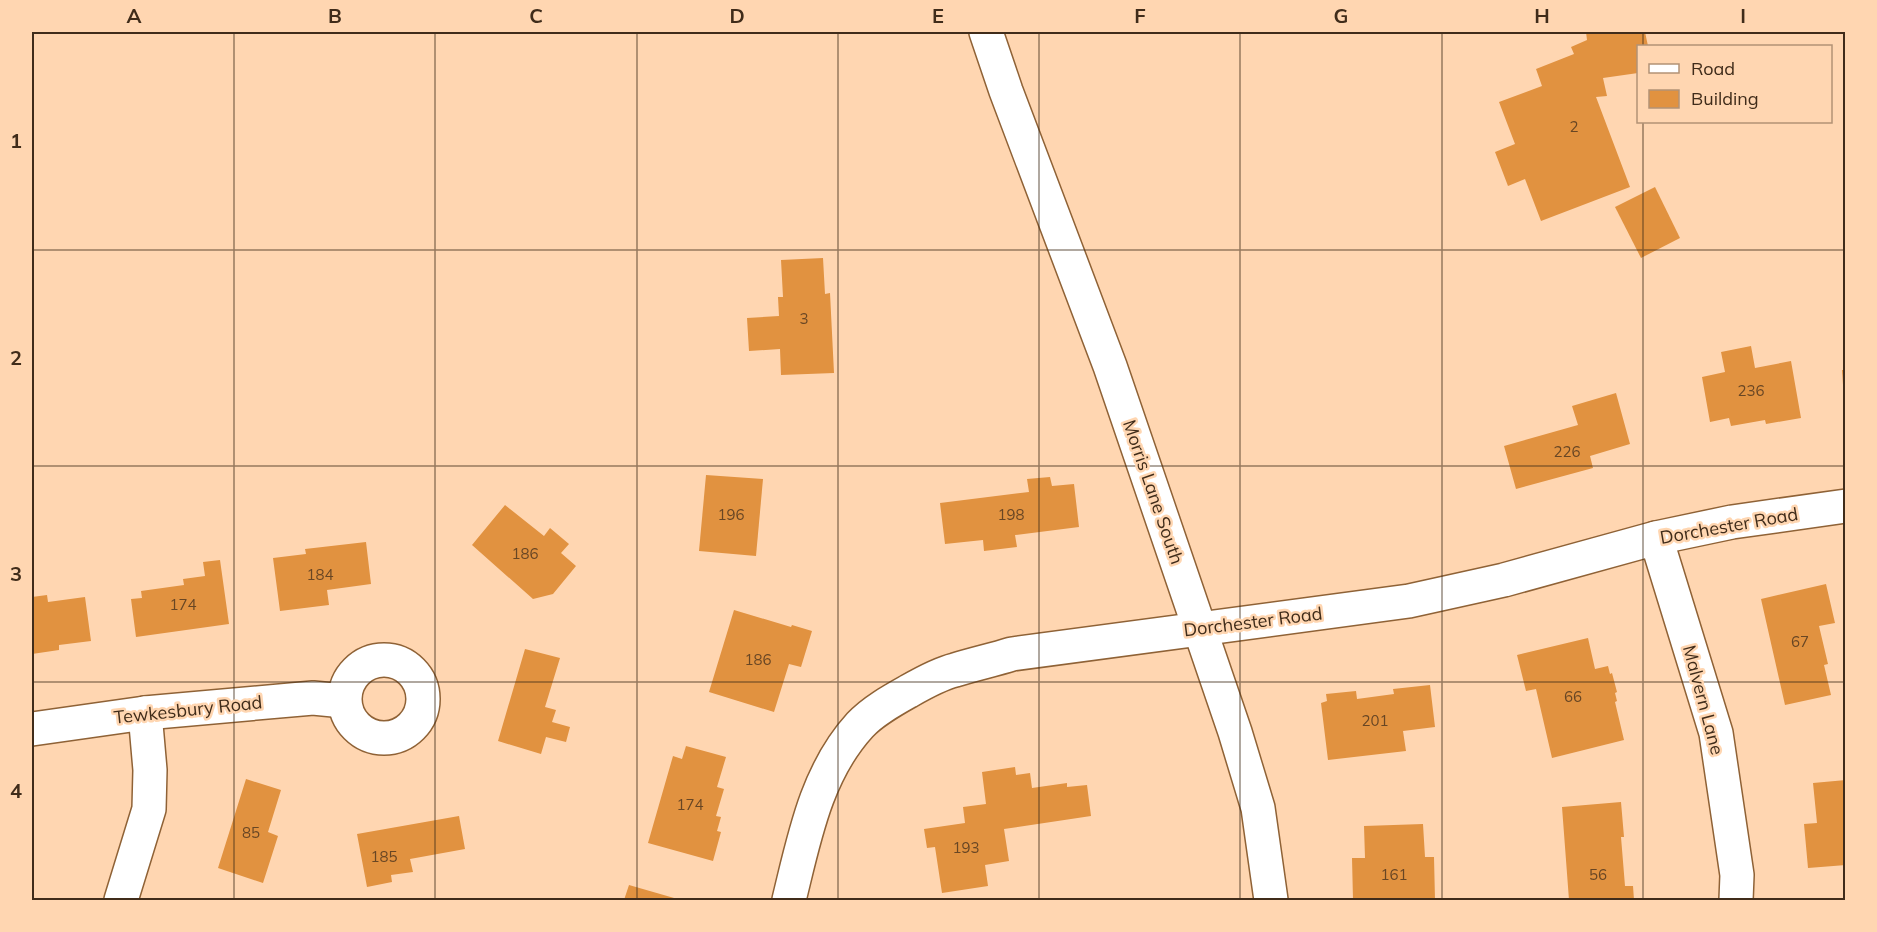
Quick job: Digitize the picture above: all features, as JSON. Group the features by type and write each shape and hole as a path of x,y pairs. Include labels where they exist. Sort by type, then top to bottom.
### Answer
{"street":[{"name":"Morris Lane South","path":"986,32 1110,366 1235,732 1258,808 1271,900"},
{"name":"Dorchester Road","path":"789,900 814,805 839,751 862,723 890,702 953,670 1012,654 1409,601 1504,580 1656,538 1732,522 1845,506"},
{"name":"Malvern Lane","path":"1656,538 1716,733 1737,876 1736,900"},
{"name":"Tewkesbury Road","path":"32,729 145,713 313,698 344,701"},
{"path":"121,900 149,809 150,770 145,713"}],"building":[{"path":"1586,32 1645,32 1648,45 1637,45 1637,73 1603,78 1607,96 1596,97 1630,187 1541,221 1525,179 1508,186 1495,152 1515,144 1499,102 1542,86 1536,69 1574,54 1571,47 1587,40"},
{"path":"1655,187 1680,238 1641,258 1615,207"},
{"path":"823,258 825,294 830,293 834,373 781,375 780,349 749,351 747,318 779,316 778,297 783,297 781,260"},
{"path":"1751,346 1755,368 1791,361 1801,418 1766,424 1765,420 1731,426 1729,418 1710,422 1702,377 1725,372 1721,352"},
{"path":"1842,370 1846,370 1846,399 1844,399"},
{"path":"1616,393 1630,444 1590,456 1593,468 1516,489 1504,446 1578,425 1572,406"},
{"path":"706,475 763,479 756,556 699,551"},
{"path":"1050,477 1052,486 1074,484 1079,527 1015,535 1017,547 984,551 983,540 945,544 940,503 1029,492 1027,479"},
{"path":"505,505 544,536 550,528 569,544 561,553 576,566 553,594 533,599 472,545"},
{"path":"366,542 371,584 327,590 329,605 280,611 273,558 306,554 305,549"},
{"path":"220,560 229,624 136,637 131,599 142,598 141,591 184,585 183,579 205,576 203,562"},
{"path":"1826,584 1835,623 1819,626 1828,664 1824,665 1831,695 1785,705 1761,599"},
{"path":"47,595 48,602 85,597 91,641 59,645 59,650 32,654 32,597"},
{"path":"734,610 812,631 801,667 789,664 774,712 709,692"},
{"path":"1588,638 1595,669 1608,666 1610,674 1612,673 1617,692 1615,702 1624,740 1552,758 1536,689 1526,691 1517,655"},
{"path":"525,649 560,658 545,707 556,710 552,722 570,727 566,742 546,737 541,754 498,741"},
{"path":"1430,685 1435,727 1403,731 1406,751 1328,760 1321,703 1327,701 1326,694 1356,691 1357,699 1394,694 1393,689"},
{"path":"686,746 726,757 717,787 724,789 716,816 721,817 717,831 721,832 713,861 648,843 673,756 682,759"},
{"path":"1015,767 1016,775 1030,773 1032,788 1067,783 1067,787 1087,785 1091,816 1004,829 1009,861 985,865 988,886 942,893 935,847 927,848 924,829 965,823 963,807 986,804 982,772"},
{"path":"246,779 281,790 268,832 278,836 263,883 218,868"},
{"path":"1846,780 1846,865 1808,868 1804,824 1817,823 1813,783"},
{"path":"1621,802 1625,886 1633,886 1634,900 1569,900 1562,807"},
{"path":"459,816 465,849 410,859 413,872 391,875 392,882 367,887 357,834"},
{"path":"1423,824 1425,857 1434,857 1435,900 1353,900 1352,858 1365,858 1364,826"},
{"path":"629,885 681,900 624,900"}]}
